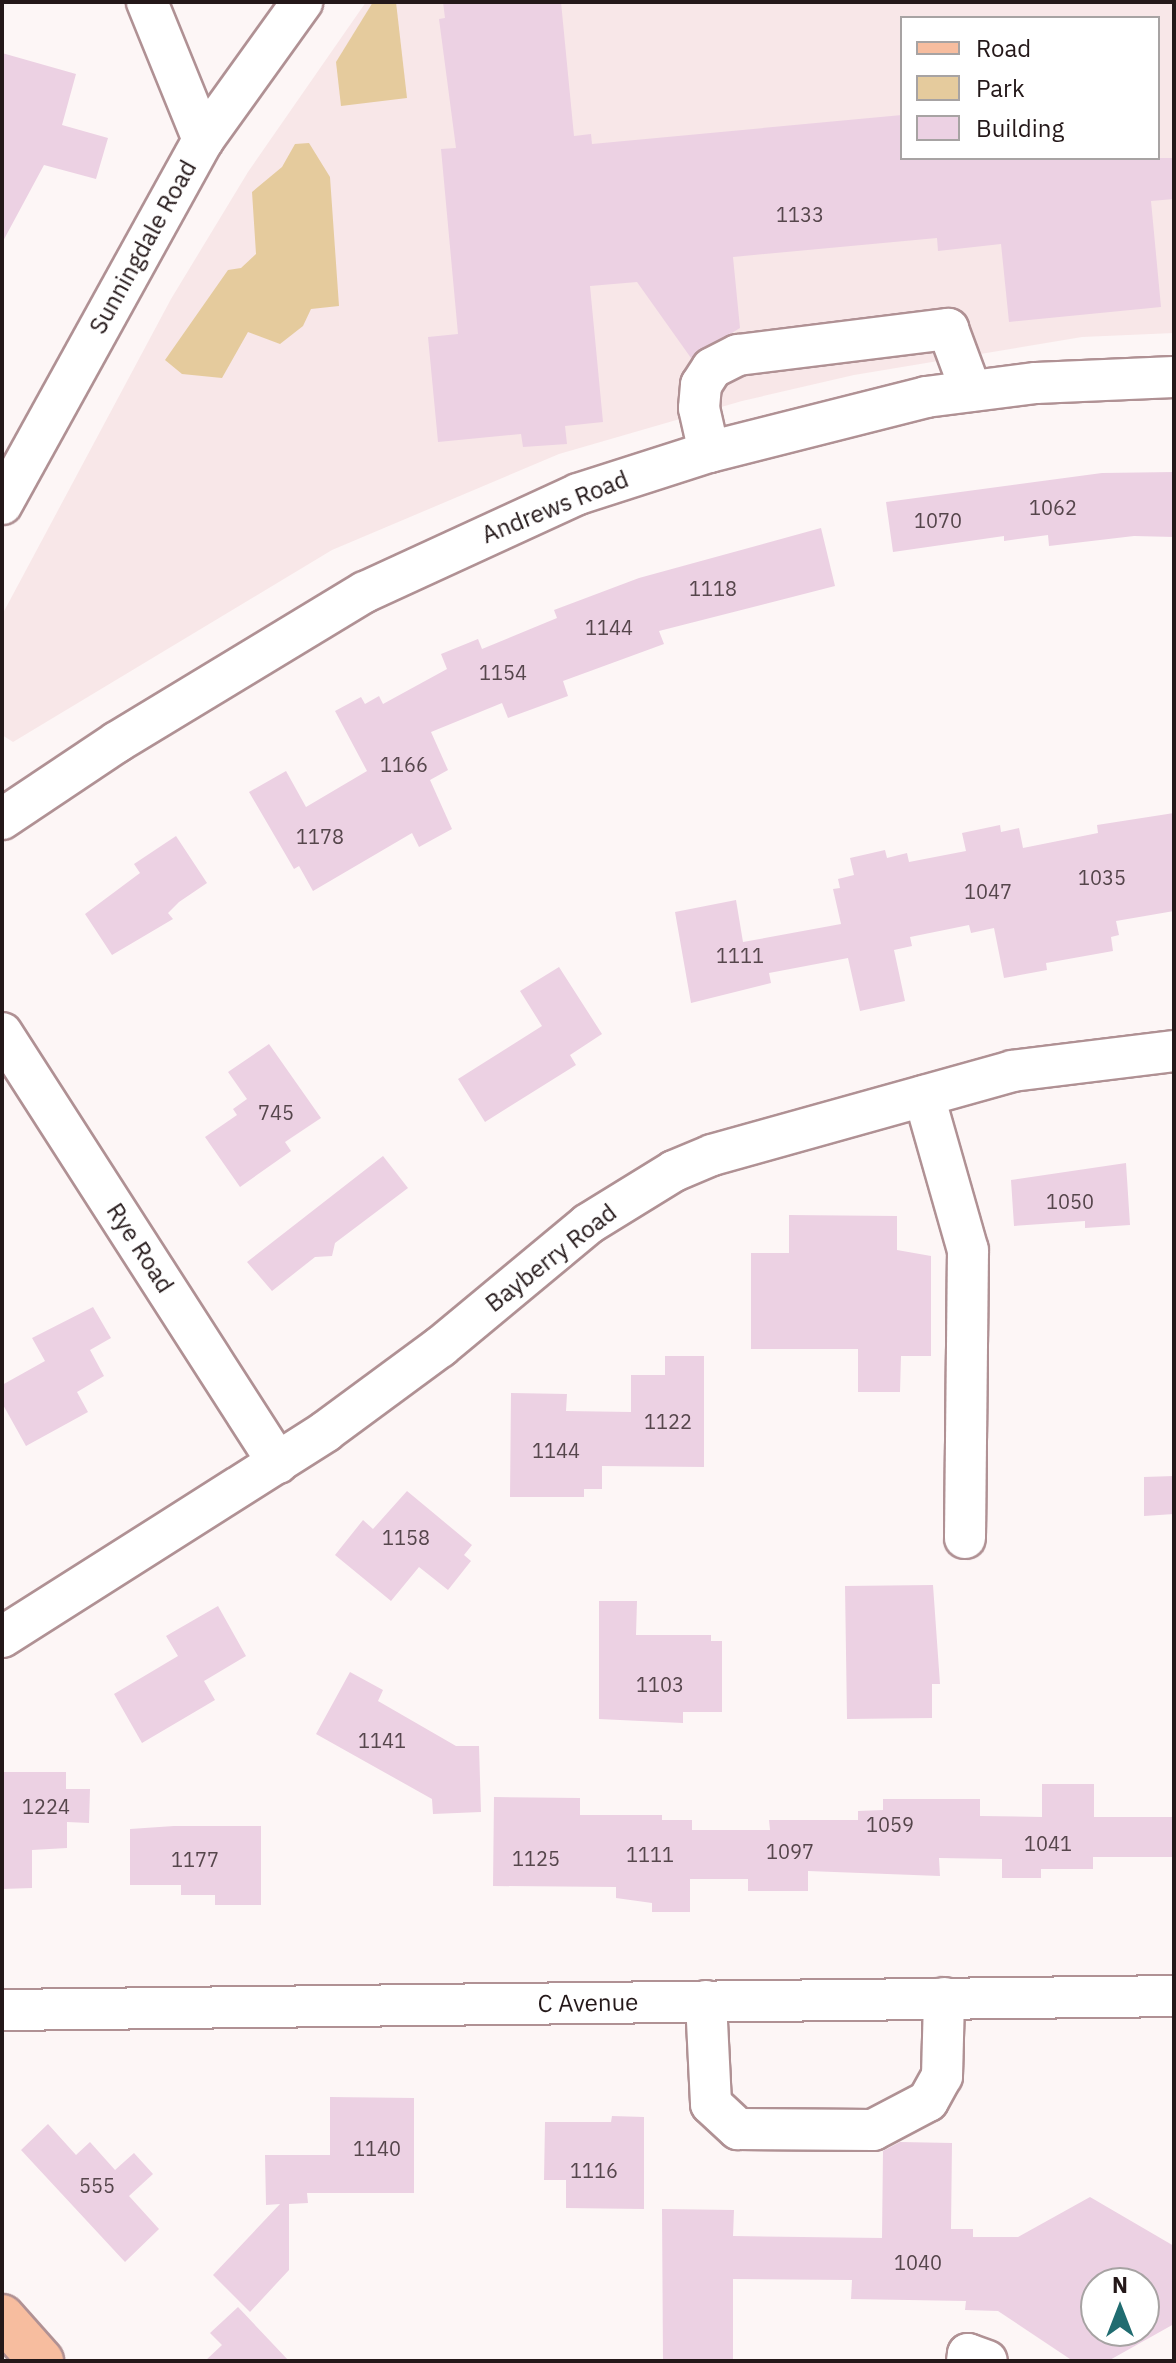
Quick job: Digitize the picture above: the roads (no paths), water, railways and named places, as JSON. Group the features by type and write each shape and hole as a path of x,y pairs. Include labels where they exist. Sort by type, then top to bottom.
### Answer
{"main road":[{"path":"2,2317 41,2361"}],"street":[{"path":"147,2 203,140"},
{"name":"Sunningdale Road","path":"2,504 17,441 203,140 302,2"},
{"path":"709,452 699,408 701,385 712,368 738,355 948,329 971,391"},
{"name":"Andrews Road","path":"2,819 117,742 365,592 578,494 709,452 814,423 971,391 1174,377"},
{"name":"Rye Road","path":"2,1033 278,1463"},
{"name":"Bayberry Road","path":"2,1637 278,1463 440,1347 588,1224 674,1171 1012,1071 1174,1051"},
{"path":"924,1096 968,1250 965,1538"},
{"name":"C Avenue","path":"2,2010 1174,1996"},
{"path":"706,2001 711,2104 738,2129 873,2130 928,2101 942,2076 944,1998"}]}
